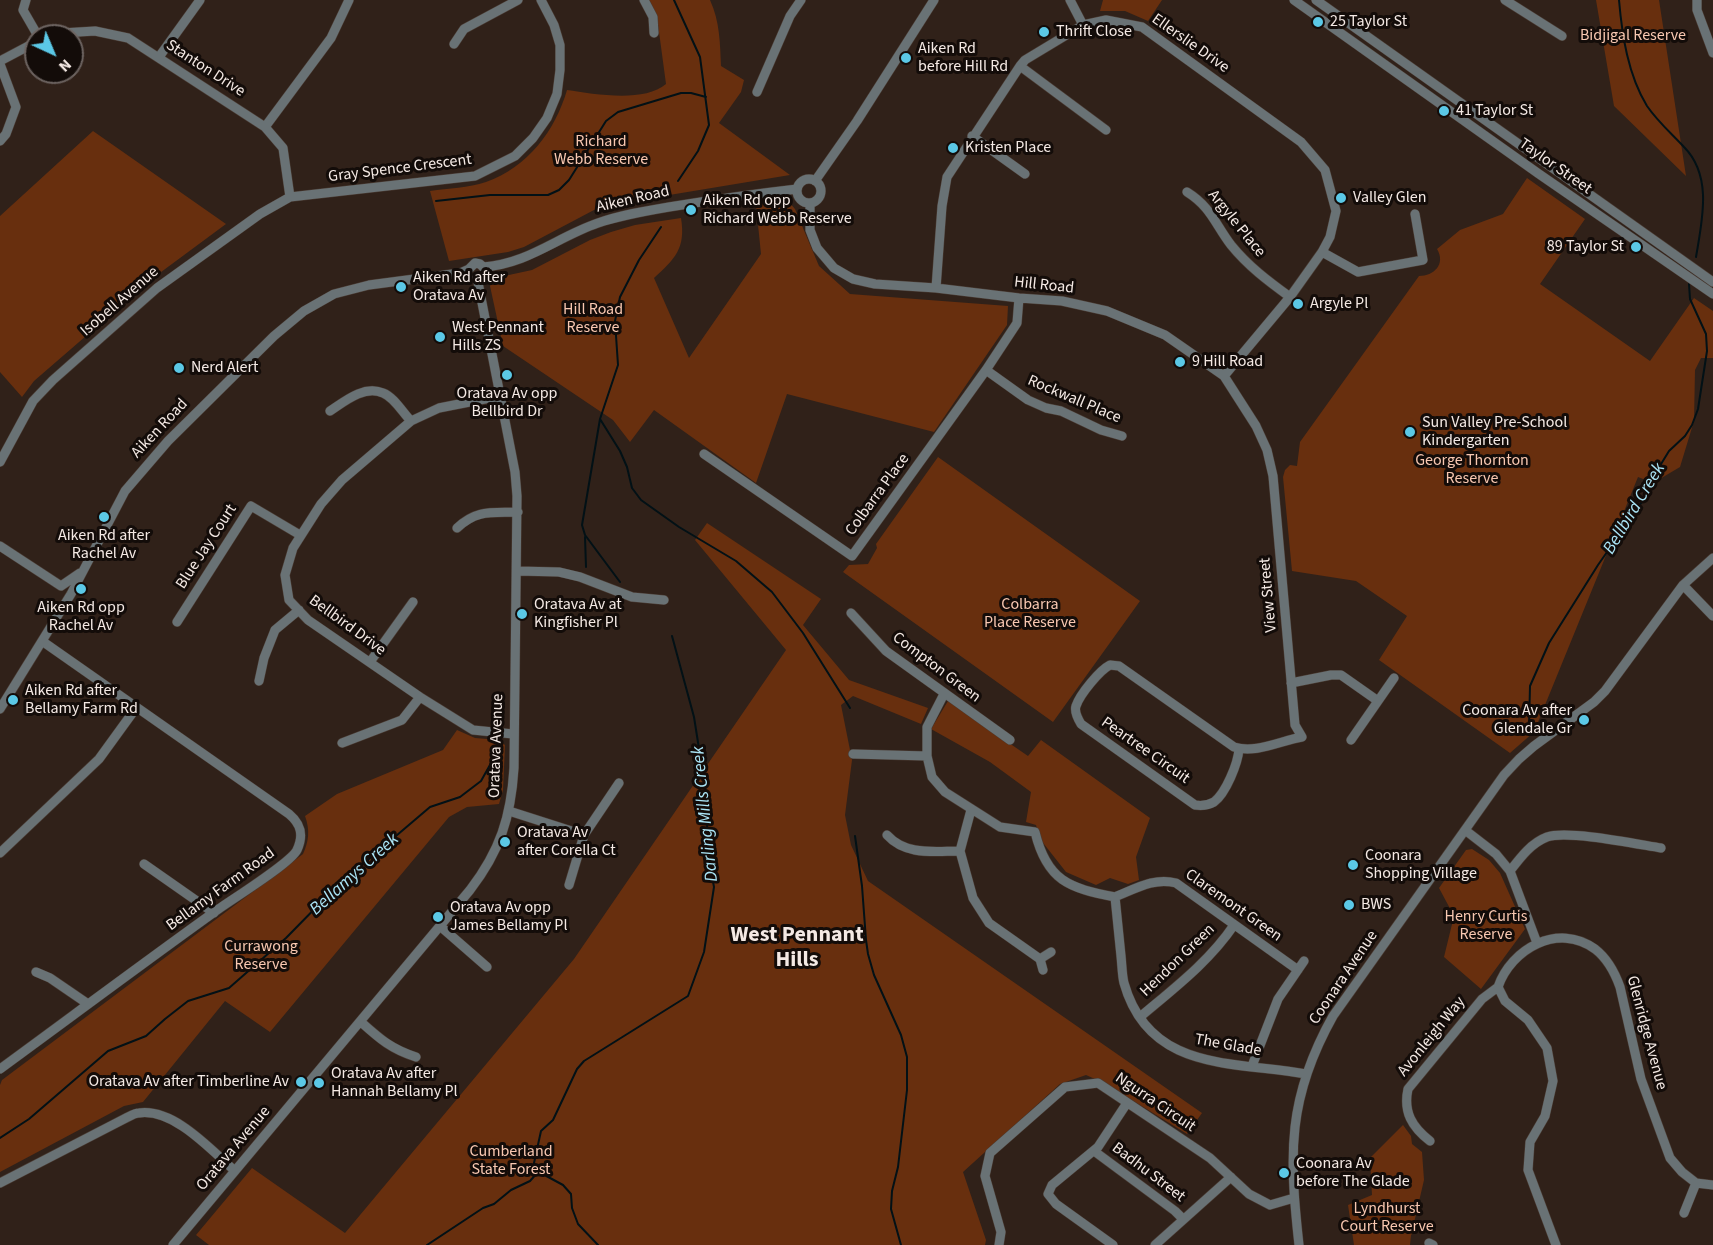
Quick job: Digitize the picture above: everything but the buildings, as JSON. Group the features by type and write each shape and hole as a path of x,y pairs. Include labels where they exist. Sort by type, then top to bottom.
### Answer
{"street":[{"path":"26,0 23,10 31,24"},
{"path":"159,57 200,0"},
{"path":"265,127 331,38 349,0"},
{"path":"454,44 464,28 518,0"},
{"path":"644,0 653,17 654,33"},
{"path":"757,92 790,16 801,0"},
{"path":"815,181 857,121 934,0"},
{"path":"1070,0 1083,26"},
{"name":"Taylor Street","path":"1294,0 1529,168 1713,294"},
{"name":"Taylor Street","path":"1316,0 1713,282"},
{"path":"1505,0 1562,36"},
{"path":"1697,0 1697,10 1713,53"},
{"name":"Gray Spence Crescent","path":"290,197 475,176 515,156 533,138 547,118 557,94 560,45 546,2"},
{"name":"Ellerslie Drive","path":"936,288 942,206 947,177 1020,66 1025,60 1083,26 1106,20 1142,27 1301,142 1325,170 1336,211 1330,237 1322,252 1290,297 1224,376"},
{"name":"Stanton Drive","path":"84,32 95,31 128,38 265,127 283,148 290,197"},
{"path":"0,141 6,134 16,107 0,62 24,49"},
{"path":"1020,66 1106,129"},
{"path":"972,136 1025,174"},
{"path":"805,180 815,181 820,187 820,195 810,203 801,200 797,189 805,180"},
{"name":"Aiken Road","path":"483,267 519,260 581,229 617,217 715,199 797,189"},
{"name":"Argyle Place","path":"1187,192 1202,201 1230,243 1250,266 1290,297"},
{"name":"Isobell Avenue","path":"0,462 33,401 53,380 157,288 260,214 290,197"},
{"name":"Hill Road","path":"810,203 810,230 817,248 826,260 842,274 865,283 1062,301 1107,311 1165,335 1224,376 1256,426 1267,450"},
{"path":"1322,252 1358,273 1423,260 1415,214"},
{"path":"475,263 483,267 483,274 477,278 471,275 469,269 475,263"},
{"name":"Aiken Road","path":"0,709 84,569 125,491 146,465 209,399 296,317 325,298 345,290 448,275 469,269"},
{"name":"Oratava Avenue","path":"173,1245 361,1022 490,862 509,811 513,786 518,571 517,484 477,278"},
{"name":"Colbarra Place","path":"704,454 852,556 986,370 1017,323 1018,298"},
{"name":"Rockwall Place","path":"986,370 1028,400 1046,408 1061,411 1101,430 1122,436"},
{"path":"330,411 351,396 368,391 384,393 411,421"},
{"name":"Bellbird Drive","path":"500,396 439,408 411,421 342,480 321,504 293,548 285,575 289,600 308,620 420,697 473,730 513,734"},
{"name":"View Street","path":"1239,749 1269,746 1302,737 1295,725 1275,494 1267,450"},
{"name":"Blue Jay Court","path":"177,622 251,506 300,535"},
{"path":"457,528 476,514 518,512"},
{"path":"0,546 61,586 84,569"},
{"name":"Coonara Avenue","path":"1299,1245 1292,1167 1293,1135 1306,1074 1318,1045 1334,1016 1504,775 1519,759 1605,692 1683,585 1713,558"},
{"path":"518,571 559,572 580,576 632,597 664,600"},
{"path":"1683,585 1713,616"},
{"path":"370,662 413,602"},
{"path":"259,681 274,630 299,610"},
{"name":"Compton Green","path":"851,613 886,651 1010,740"},
{"name":"Bellamy Farm Road","path":"0,1069 285,863 296,852 301,835 297,821 289,814 42,641"},
{"name":"Peartree Circuit","path":"1110,665 1119,666 1239,749 1238,759 1220,797 1204,806 1195,805 1081,724 1076,705 1104,668 1110,665"},
{"path":"1292,683 1341,675 1378,701"},
{"path":"1351,740 1394,678"},
{"path":"944,694 927,727 927,756 932,777 945,792 1000,827 1035,832 1045,860 1059,879 1081,890 1115,897"},
{"path":"342,743 402,720 420,697"},
{"path":"0,853 99,759 136,708"},
{"path":"853,754 927,756"},
{"path":"569,885 584,835 619,783"},
{"path":"971,810 960,851 973,898 989,923 1040,959 1043,970"},
{"path":"509,811 584,835"},
{"path":"1465,830 1496,854 1509,871 1537,943"},
{"path":"1509,871 1529,848 1546,837 1563,834 1661,848"},
{"path":"887,835 893,842 907,850 960,851"},
{"path":"144,864 214,913"},
{"name":"Claremont Green","path":"1115,897 1152,882 1167,880 1176,883 1298,970"},
{"name":"The Glade","path":"1115,897 1124,983 1140,1017 1154,1034 1174,1050 1199,1060 1306,1074"},
{"name":"Hendon Green","path":"1140,1017 1202,963 1221,944 1234,925"},
{"path":"440,926 487,966"},
{"name":"Glenridge Avenue","path":"1498,987 1501,978 1514,960 1537,943 1566,939 1581,941 1595,949 1607,961 1620,987 1641,1080 1670,1158 1696,1183"},
{"path":"1040,959 1051,952"},
{"path":"1252,1066 1278,999 1304,961"},
{"path":"36,972 50,978 88,1004"},
{"path":"1498,987 1505,1001 1528,1020 1547,1048 1553,1081 1545,1116 1530,1142 1528,1170 1556,1245"},
{"name":"Avonleigh Way","path":"1430,1141 1418,1132 1409,1119 1405,1102 1408,1089 1482,999 1498,987"},
{"path":"361,1022 387,1045 416,1057"},
{"name":"Ngurra Circuit","path":"999,1245 1001,1232 985,1176 990,1153 1065,1087 1098,1083 1210,1158 1249,1194 1270,1205 1294,1198"},
{"path":"1113,1245 1056,1204 1048,1194 1052,1185 1094,1151 1127,1103"},
{"path":"0,1183 140,1113 176,1120 235,1171"},
{"name":"Badhu Street","path":"1094,1151 1184,1219"},
{"path":"1155,1245 1231,1177"},
{"path":"1684,1213 1696,1183 1713,1185"}],"green space":[{"name":"Richard Webb Reserve","path":"648,0 710,0 718,24 721,66 744,80 741,92 719,123 790,175 615,204 594,210 524,247 508,252 449,261 430,191 479,184 515,167 538,146 547,133 567,90 618,96 645,94 666,84 657,17"},
{"path":"1103,0 1162,0 1148,21 1125,11 1100,11"},
{"name":"Bidjigal Reserve","path":"1596,0 1659,0 1686,176 1614,106"},
{"path":"93,131 226,224 153,278 34,381 22,397 0,372 0,216"},
{"name":"George Thornton Reserve","path":"1527,178 1585,219 1540,284 1650,361 1694,298 1713,311 1713,358 1701,358 1695,370 1694,421 1680,467 1653,483 1638,477 1534,732 1510,753 1379,660 1407,616 1356,581 1292,571 1283,477 1290,465 1297,466 1300,442 1419,276 1429,274 1437,268 1440,260 1437,249 1460,230 1503,214"},
{"name":"Hill Road Reserve","path":"789,202 795,209 819,266 850,294 1008,306 1007,325 934,432 787,394 756,483 654,410 630,442 613,420 503,346 490,286 495,278 532,270 590,240 611,232 635,225 681,218 682,237 677,252 668,265 654,278 689,358 761,254 756,205"},
{"name":"Colbarra Place Reserve","path":"938,457 1140,601 1053,722 843,572 849,565 868,564 877,548 876,544"},
{"name":"Cumberland State Forest","path":"707,523 821,599 803,625 849,680 928,708 921,724 853,696 841,705 852,760 845,815 851,845 868,881 1202,1113 1187,1134 1106,1084 1086,1075 1060,1084 963,1172 986,1240 985,1245 209,1245 196,1235 252,1168 345,1233 574,959 786,650 695,540"},
{"path":"948,701 1028,756 1041,740 1150,818 1136,857 1139,880 1128,884 1110,878 1096,885 1066,872 1040,839 1036,825 1026,822 1031,792 990,762 931,729"},
{"name":"Currawong Reserve","path":"457,730 475,738 499,740 505,745 503,790 499,804 467,807 449,817 270,1032 225,1001 143,1102 124,1106 0,1172 0,1085 2,1080 303,854 308,835 305,816 337,794 443,750"},
{"name":"Henry Curtis Reserve","path":"1472,849 1489,860 1500,873 1525,929 1481,989 1444,957 1454,916 1439,888 1466,850"},
{"name":"Lyndhurst Court Reserve","path":"1403,1125 1411,1136 1412,1144 1422,1152 1424,1180 1414,1223 1417,1228 1411,1235 1410,1245 1354,1245 1348,1205 1372,1195 1370,1158"}],"waterway":[{"name":"Darling Mills Creek","path":"674,0 700,57 709,125 698,151 678,181"},
{"name":"Bellbird Creek","path":"1619,0 1627,54 1640,94 1656,117 1684,147 1699,171 1703,199 1696,257"},
{"path":"436,201 490,195 548,195 559,190 569,180 606,121 618,112 681,93 706,97"},
{"name":"Darling Mills Creek","path":"620,582 585,535 582,525 600,419 618,365 615,321 620,297 639,260 661,227"},
{"name":"Bellbird Creek","path":"1529,728 1530,686 1549,643 1598,565 1646,496 1669,451 1685,436 1698,409 1707,351 1706,334 1690,299 1689,284"},
{"path":"600,419 620,451 632,488 641,500 679,527 736,561 772,592 803,633 850,708"},
{"name":"Bellamys Creek","path":"585,537 586,567"},
{"name":"Darling Mills Creek","path":"538,1172 534,1163 541,1131 553,1120 577,1069 584,1061 688,996 704,952 714,887 708,855 706,793 694,717 672,636"},
{"name":"Bellamys Creek","path":"0,1138 29,1119 108,1051 146,1036 188,1001 229,988 286,938 336,887 430,807 460,797 481,781 495,756 502,753"},
{"path":"855,836 868,954 874,975 901,1035 907,1057 907,1090 891,1209 901,1245"},
{"path":"427,1245 483,1208 494,1204 511,1190 530,1181 538,1172"},
{"path":"539,1172 563,1185 571,1194 572,1208 578,1224 598,1245"}],"place":[{"name":"25 Taylor St","path":"1318,22"},
{"name":"Thrift Close","path":"1044,32"},
{"name":"Aiken Rd before Hill Rd","path":"906,58"},
{"name":"41 Taylor St","path":"1444,111"},
{"name":"Kristen Place","path":"953,148"},
{"name":"Valley Glen","path":"1341,198"},
{"name":"Aiken Rd opp Richard Webb Reserve","path":"691,210"},
{"name":"89 Taylor St","path":"1636,247"},
{"name":"Aiken Rd after Oratava Av","path":"401,287"},
{"name":"Argyle Pl","path":"1298,304"},
{"name":"West Pennant Hills ZS","path":"440,337"},
{"name":"9 Hill Road","path":"1180,362"},
{"name":"Nerd Alert","path":"179,368"},
{"name":"Oratava Av opp Bellbird Dr","path":"507,375"},
{"name":"Sun Valley Pre-School Kindergarten","path":"1410,432"},
{"name":"Aiken Rd after Rachel Av","path":"104,517"},
{"name":"Aiken Rd opp Rachel Av","path":"81,589"},
{"name":"Oratava Av at Kingfisher Pl","path":"522,614"},
{"name":"Aiken Rd after Bellamy Farm Rd","path":"13,700"},
{"name":"Coonara Av after Glendale Gr","path":"1584,720"},
{"name":"Oratava Av after Corella Ct","path":"505,842"},
{"name":"Coonara Shopping Village","path":"1353,865"},
{"name":"BWS","path":"1349,905"},
{"name":"Oratava Av opp James Bellamy Pl","path":"438,917"},
{"name":"Oratava Av after Timberline Av","path":"301,1082"},
{"name":"Oratava Av after Hannah Bellamy Pl","path":"319,1083"},
{"name":"Coonara Av before The Glade","path":"1284,1173"}],"district":[{"name":"West Pennant Hills","path":"797,948"}]}
